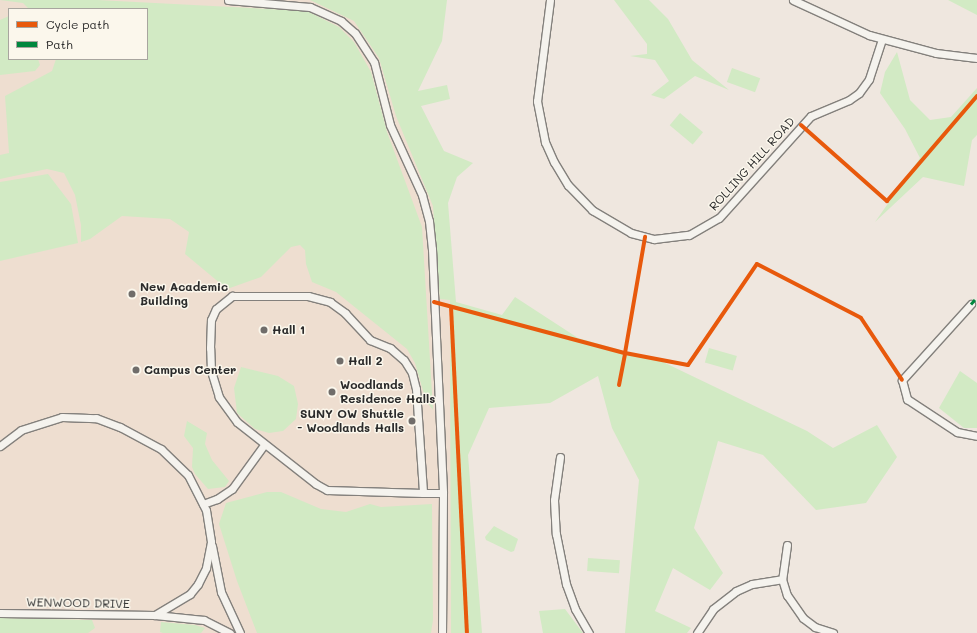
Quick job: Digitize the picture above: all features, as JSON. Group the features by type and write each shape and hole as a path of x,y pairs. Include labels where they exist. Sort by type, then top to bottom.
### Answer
{"street":[{"path":"228,0 285,4 323,11 355,33 374,62 390,125 422,195 429,221 443,493 442,633"},
{"name":"ROLLING HILL ROAD","path":"550,0 537,101 545,142 554,162 568,184 592,210 626,231 654,239 689,235 719,218 811,116 849,100 859,93 869,79 882,39"},
{"path":"793,0 838,23 882,39 936,52 977,58"},
{"path":"423,493 425,484 416,389 412,373 398,354 383,345 370,340 338,307 318,298 232,296 216,309 211,320 211,370 220,397 237,422 264,445 327,490 423,493 443,493"},
{"path":"971,304 902,380 907,399 957,432 977,436"},
{"path":"0,446 21,430 35,424 62,417 96,418 120,427 161,449 188,476 203,504 210,526 211,542 221,592 240,633"},
{"path":"203,504 217,499 232,488 264,445"},
{"path":"560,457 554,500 558,542 570,598 589,633"},
{"path":"155,615 190,594 198,584 206,568 211,542"},
{"path":"787,544 782,579 794,609 815,627 833,633"},
{"path":"697,633 713,609 736,591 762,581 782,579"},
{"name":"WENWOOD DRIVE","path":"0,613 155,615 204,620 230,633"}],"shaded area":[{"path":"0,0 443,0 412,95 446,189 475,633 0,633"}],"green space":[{"path":"0,0 97,0 307,11 339,27 354,42 371,72 387,132 422,227 433,410 426,401 415,363 407,349 336,292 312,282 306,264 305,250 300,245 291,247 261,277 227,289 185,254 189,232 170,219 122,216 90,239 81,242 81,225 75,195 64,173 47,169 0,179 0,155 9,153 5,96 52,71 56,60 148,60 148,8 28,8 23,3"},
{"path":"310,0 447,0 442,41 418,91 447,85 450,99 421,106 444,151 473,163 457,177 448,203 456,302 502,315 515,297 578,338 663,362 807,431 833,448 877,425 897,457 866,503 816,510 763,455 718,441 694,528 723,573 710,590 673,568 655,611 691,628 687,633 625,633 639,480 612,428 598,376 550,403 489,408 468,455 482,633 451,633 450,300 440,299 433,206 396,116 379,58 354,21"},
{"path":"614,0 649,0 668,19 692,60 729,90 695,76 664,99 651,95 669,81 655,60 630,56 647,54 647,44"},
{"path":"948,0 977,0 977,15"},
{"path":"8,16 8,60 38,60 40,65 35,71 0,75 0,20"},
{"path":"897,52 910,100 930,120 951,117 977,88 977,135 972,140 964,186 923,177 875,222 920,158 905,129 880,93 885,72"},
{"path":"732,68 760,78 755,92 727,82"},
{"path":"680,113 703,132 693,145 670,125"},
{"path":"48,174 71,204 78,243 0,261 0,182"},
{"path":"709,348 737,356 733,370 705,362"},
{"path":"241,367 278,376 294,386 298,404 296,419 283,431 269,433 255,429 237,413 234,388"},
{"path":"960,371 977,383 977,428 964,428 939,408"},
{"path":"187,421 207,433 205,444 212,460 229,481 225,487 208,489 195,474 192,467 193,448 184,436"},
{"path":"267,492 281,492 321,509 346,512 370,504 381,507 432,504 433,620 431,633 257,633 237,581 219,524 226,503"},
{"path":"494,526 518,539 514,551 511,552 486,540 485,537"},
{"path":"588,558 620,560 619,573 587,571"},
{"path":"565,609 583,633 543,633 539,611"},
{"path":"0,618 92,620 95,628 88,633 0,633"},
{"path":"161,622 195,625 205,628 201,633 163,633 160,632"}],"marked path":[{"path":"971,304 977,297"}],"cycle path":[{"path":"801,125 887,201 977,96"},
{"path":"434,302 625,353 645,237"},
{"path":"619,385 625,353 688,365 757,264 861,318 902,380"},
{"path":"451,307 467,633"}],"place":[{"name":"New Academic Building","path":"132,294"},
{"name":"Hall 1","path":"264,330"},
{"name":"Hall 2","path":"340,361"},
{"name":"Campus Center","path":"136,370"},
{"name":"Woodlands Residence Halls","path":"332,392"},
{"name":"SUNY OW Shuttle - Woodlands Halls","path":"412,421"}]}
